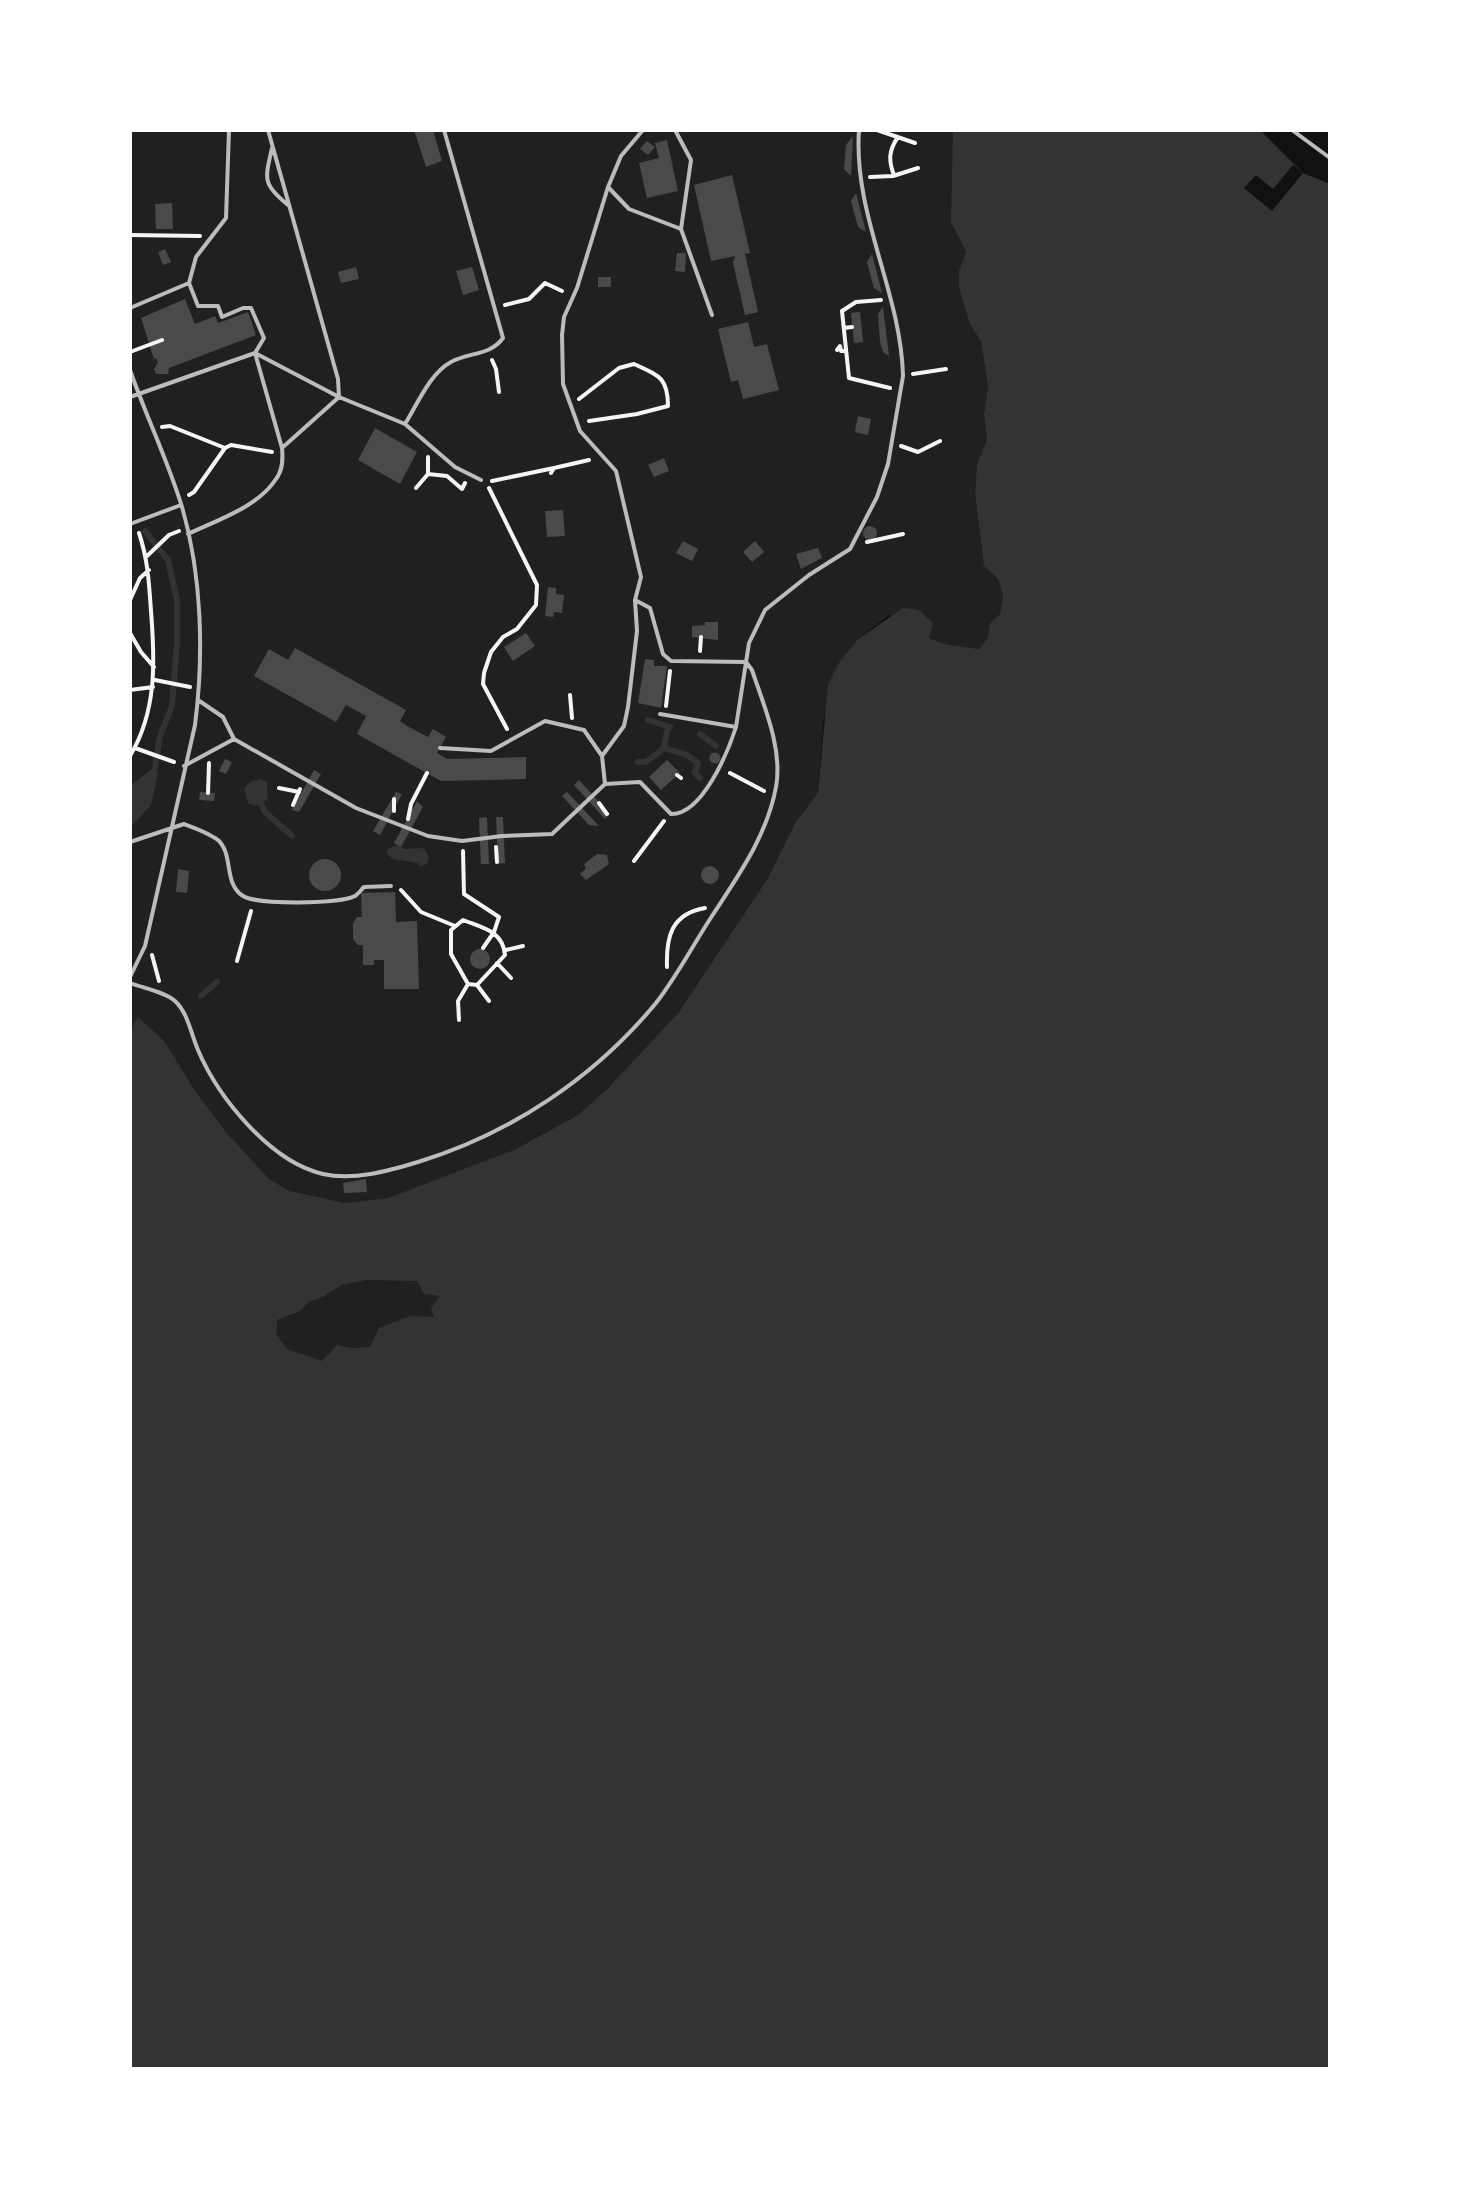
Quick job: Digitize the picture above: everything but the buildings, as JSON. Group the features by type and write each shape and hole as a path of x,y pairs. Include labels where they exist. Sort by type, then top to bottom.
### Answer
{"lane":[{"path":"130,397 255,353 264,338 251,308 222,317 218,306 198,306 189,283 196,257 226,218 229,130"},
{"path":"268,130 338,379 339,397 282,451"},
{"path":"405,424 432,381 448,363 488,351 503,338 444,130"},
{"path":"602,756 624,726 637,631 635,600 641,577 616,471 580,431 563,384 562,335 564,317 577,288 608,187 621,156 643,130"},
{"path":"675,130 691,160 681,229 712,315"},
{"path":"198,700 223,717 234,739 356,808 428,836 453,840 552,834 605,784 640,782 668,812 679,814 691,805 720,769 736,727 749,643 765,610 852,545 877,497 891,443 903,376 890,299 860,178 859,130"},
{"path":"1292,130 1330,158"},
{"path":"272,146 266,180 272,192 288,205"},
{"path":"608,187 629,209 681,229"},
{"path":"130,308 189,283"},
{"path":"255,353 339,397 405,424 455,467 481,480"},
{"path":"188,531 220,519 266,490 278,477 282,451 255,353"},
{"path":"130,370 181,505 188,531 200,619 198,700 145,946 130,977"},
{"path":"133,523 181,505"},
{"path":"635,600 650,608 663,654 671,661 746,662"},
{"path":"130,983 174,999 187,1019 215,1084 261,1137 303,1168 324,1175 367,1175 437,1157 520,1119 581,1077 632,1028 668,986 761,835 776,786 778,762 767,715 752,670 746,662"},
{"path":"663,715 736,727"},
{"path":"440,748 491,751 545,721 584,730 602,756 605,784"},
{"path":"184,766 234,739"},
{"path":"130,842 184,824 219,841 233,885 242,896 254,901 328,900 354,896 364,887 391,886"}],"path":[{"path":"877,130 915,143"},
{"path":"894,175 890,148 898,137"},
{"path":"860,178 894,175 918,168"},
{"path":"130,235 211,236"},
{"path":"495,308 529,299 545,283 562,291 577,288"},
{"path":"890,299 856,302 842,311 849,378 901,390"},
{"path":"844,328 852,327"},
{"path":"130,352 162,340"},
{"path":"837,350 840,346 841,351 846,351"},
{"path":"488,351 496,369 499,392"},
{"path":"571,405 619,368 634,364 660,377 668,391 668,406 637,414 577,422"},
{"path":"903,376 946,369"},
{"path":"170,426 225,448"},
{"path":"891,443 918,452 940,441"},
{"path":"194,492 225,448 231,445 282,451"},
{"path":"481,480 499,481 583,461"},
{"path":"416,488 428,474"},
{"path":"494,495 537,585 536,605 517,629 503,637 491,652 484,673 483,684 512,738"},
{"path":"130,756 153,687 155,667 147,556 133,523"},
{"path":"147,556 169,535 188,531"},
{"path":"852,545 903,534"},
{"path":"130,600 140,578 149,570"},
{"path":"130,633 155,667"},
{"path":"663,715 671,661"},
{"path":"154,680 179,684"},
{"path":"130,690 153,687"},
{"path":"570,695 573,728"},
{"path":"135,748 166,759"},
{"path":"208,793 210,752"},
{"path":"406,826 411,804 427,773"},
{"path":"736,776 750,784"},
{"path":"279,788 299,792"},
{"path":"634,861 668,812"},
{"path":"463,864 464,894 499,917 494,932 483,948"},
{"path":"391,886 401,891 421,912 456,926"},
{"path":"237,961 254,901"},
{"path":"668,986 666,942 675,924 691,911 719,906"},
{"path":"468,984 451,954 451,930 463,920 494,932 505,950 505,955 477,985"},
{"path":"505,950 523,946"},
{"path":"497,963 511,978"},
{"path":"468,984 477,985 489,1001"},
{"path":"459,1020 458,1001 468,984"}],"shaded area":[{"path":"130,130 953,130 953,209 959,239 966,252 959,271 970,324 981,342 988,386 984,415 987,440 977,464 975,493 979,520 1003,595 1000,614 990,623 988,637 979,649 944,644 889,615 857,640 840,661 823,723 818,793 795,823 768,878 679,1012 608,1088 578,1115 514,1150 388,1198 345,1203 290,1191 269,1179 226,1132 194,1089 130,1033"},
{"path":"953,130 1260,130 1303,173 1330,184 1330,2069 130,2069 130,1030 138,1017 164,1041 226,1132 269,1179 290,1191 345,1203 388,1198 514,1150 578,1115 608,1088 679,1012 768,878 795,823 818,793 828,685 840,661 857,640 903,608 919,610 933,623 929,638 944,644 979,649 988,637 990,623 1000,614 1003,595 998,579 984,566 975,492 977,464 987,440 984,415 988,386 981,342 970,324 959,288 959,271 966,252 951,222","holes":["367,1280 417,1281 424,1294 440,1296 431,1308 434,1317 410,1316 379,1328 370,1347 337,1345 322,1361 287,1349 276,1334 277,1320 300,1311 309,1302 341,1285"]},
{"path":"155,767 158,774 151,805 130,828 130,786"},
{"path":"260,779 267,782 268,799 255,806 248,803 244,789 250,782"},
{"path":"397,845 405,849 424,848 429,858 427,864 420,867 418,863 393,859 387,854 387,849"},
{"path":"500,1274 340,1417 230,1300 250,1276"}],"pier":[{"path":"1293,165 1303,173 1272,211 1244,188 1256,175 1273,189"}],"waterway":[{"path":"145,531 168,560 177,600 172,706 160,736 155,767"},
{"path":"648,720 670,727"},
{"path":"638,762 646,762 664,748 668,726"},
{"path":"700,734 716,746"},
{"path":"664,748 687,755 698,763 695,773 700,778"},
{"path":"260,802 265,812 292,836"},
{"path":"201,996 217,982"}]}
